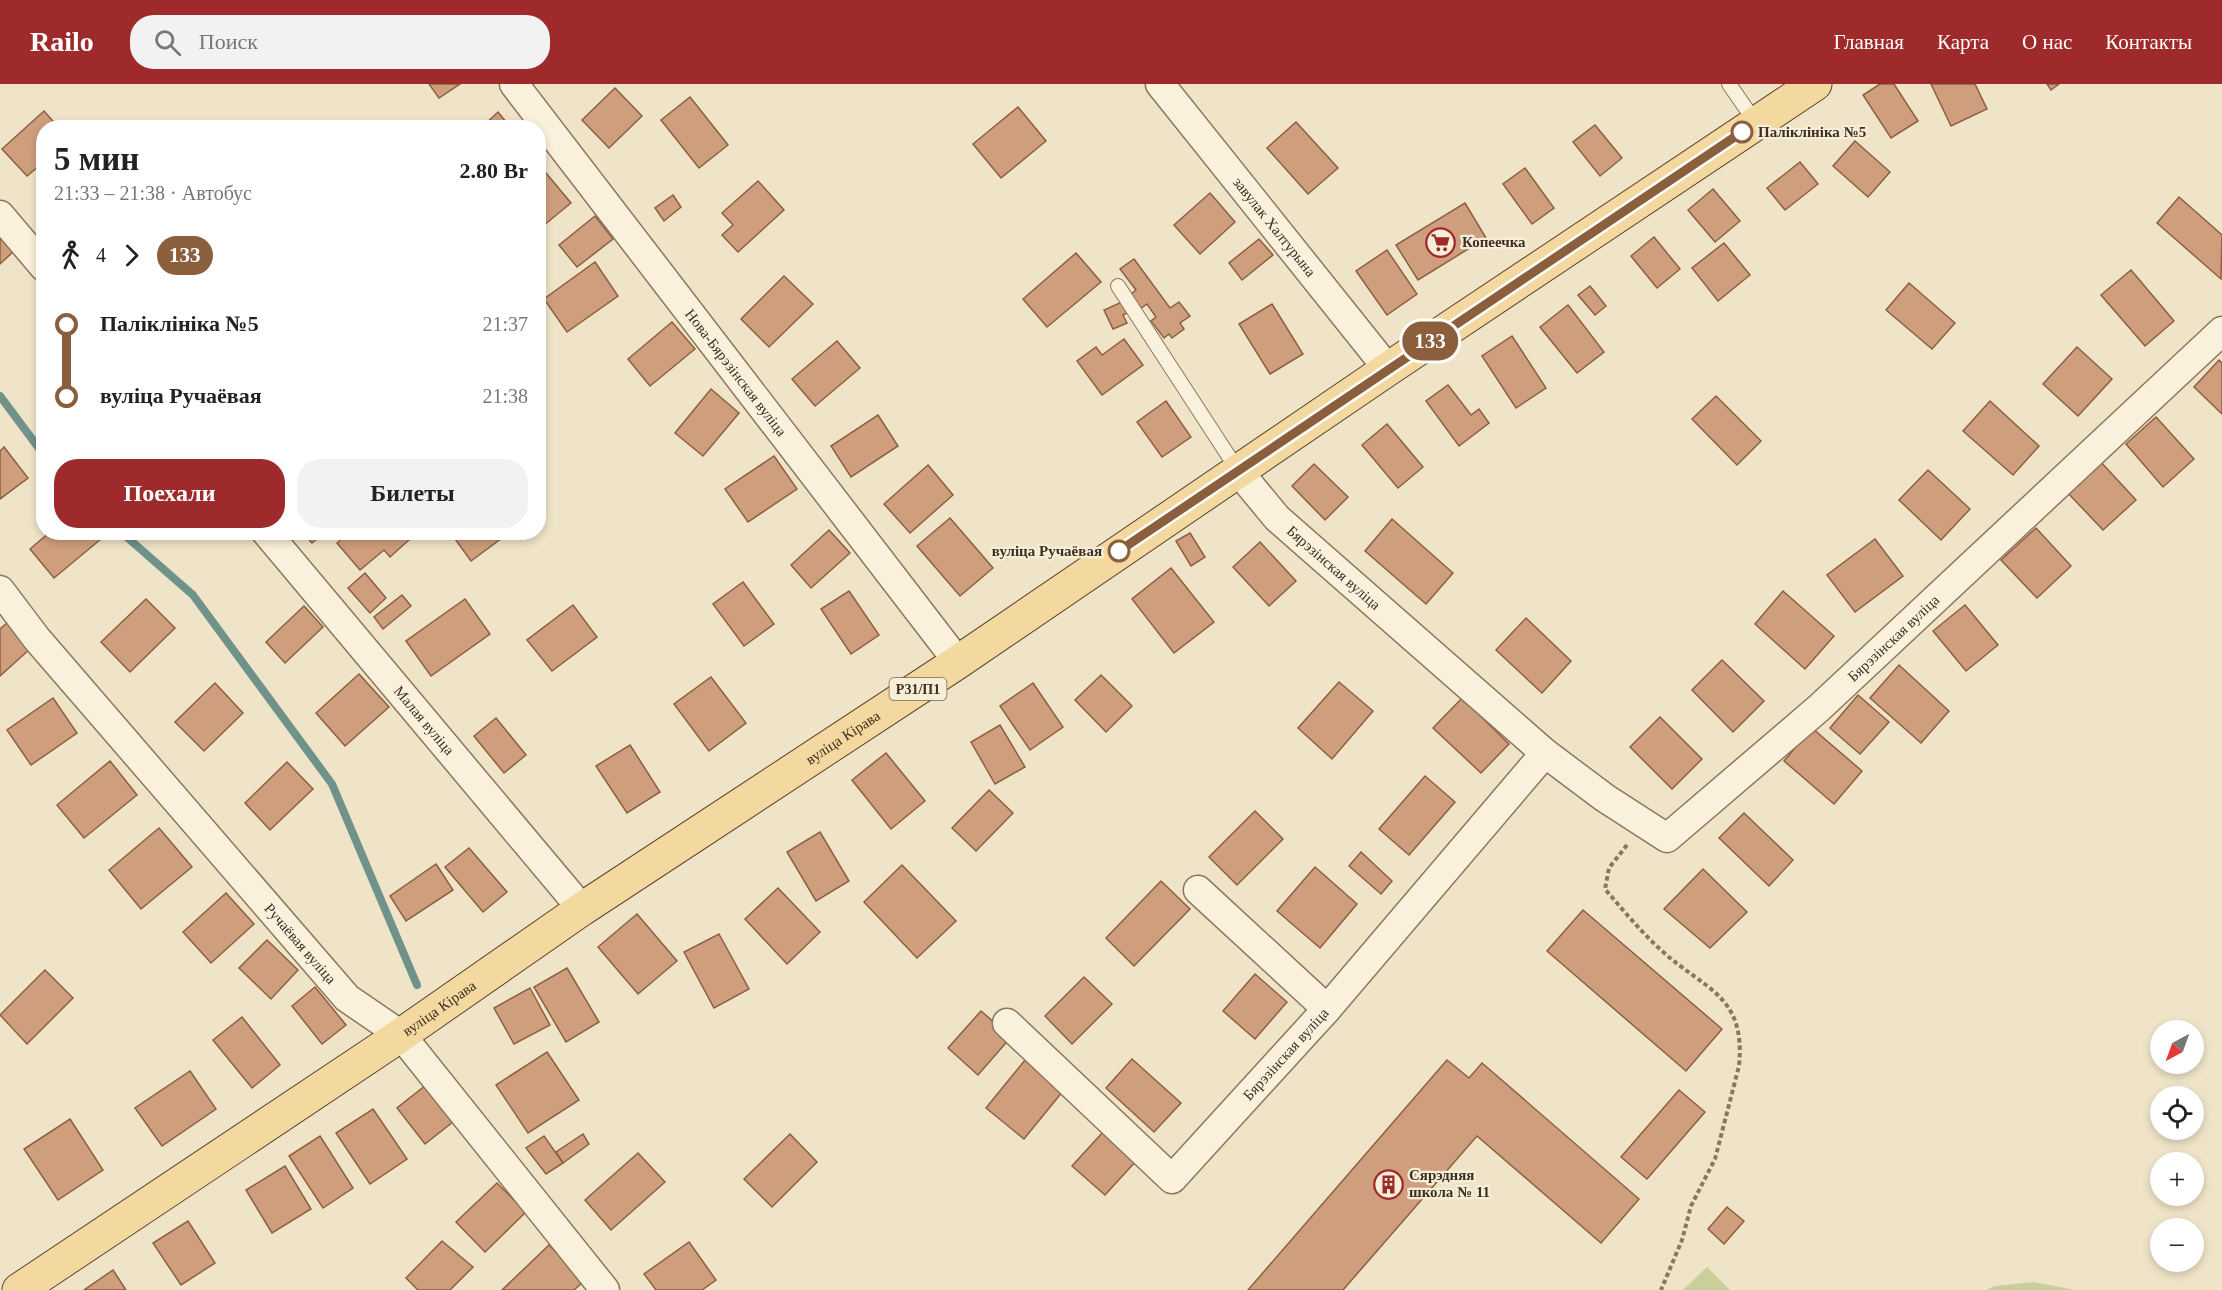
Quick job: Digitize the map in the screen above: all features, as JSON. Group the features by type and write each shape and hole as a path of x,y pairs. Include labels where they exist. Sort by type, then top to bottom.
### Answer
{"main road":[{"name":"вуліца Кірава","path":"19,1290 401,1035 582,909 958,662 1388,369 1815,84"}],"street":[{"name":"Нова-Бярэзінская вуліца","path":"514,84 542,120"},
{"name":"завулак Халтурына","path":"1160,84 1388,369"},
{"name":"Нова-Бярэзінская вуліца","path":"546,126 958,662"},
{"path":"0,215 36,258"},
{"name":"Бярэзінская вуліца","path":"1239,471 1277,518 1545,753 1667,838 1819,708 2222,331"},
{"name":"Малая вуліца","path":"273,540 582,909"},
{"name":"Ручаёвая вуліца","path":"0,590 44,648 347,998 401,1035 605,1290"},
{"name":"Бярэзінская вуліца","path":"1007,1023 1172,1179 1327,1008 1545,753"},
{"path":"1198,890 1327,1008"}],"lane":[{"path":"1729,84 1756,123"},
{"path":"1118,286 1239,471"}],"path":[{"path":"1644,823 1608,868 1605,889 1659,949 1685,971 1715,989 1733,1015 1740,1051 1715,1159 1691,1206 1682,1240 1661,1290"}],"green space":[{"path":"1707,1267 1730,1290 1683,1290"},
{"path":"2034,1282 2075,1290 1986,1290 1995,1286"}],"building":[{"path":"429,84 460,84 439,98"},
{"path":"1880,84 1894,84 1918,121 1891,138 1863,95"},
{"path":"1931,84 1975,84 1987,109 1951,126"},
{"path":"2047,84 2059,84 2051,90"},
{"path":"615,88 642,116 609,148 582,120"},
{"path":"690,97 728,145 699,168 661,120"},
{"path":"1018,107 1046,141 1001,178 973,144"},
{"path":"44,111 52,120 36,120 36,169 27,176 2,149"},
{"path":"498,112 504,120 490,120"},
{"path":"1296,122 1338,168 1308,194 1267,148"},
{"path":"1595,125 1622,158 1600,176 1573,142"},
{"path":"1855,141 1890,172 1868,197 1833,166"},
{"path":"1800,162 1818,184 1785,210 1767,188"},
{"path":"1525,168 1554,208 1532,224 1503,184"},
{"path":"546,173 571,203 546,223"},
{"path":"758,181 784,210 738,252 722,235 733,225 722,213"},
{"path":"1713,189 1740,221 1715,242 1688,210"},
{"path":"1210,193 1235,222 1200,254 1174,225"},
{"path":"673,195 681,207 664,221 655,208"},
{"path":"2179,197 2222,235 2221,279 2157,223"},
{"name":"Копеечка","path":"1465,203 1486,238 1418,280 1396,245"},
{"path":"595,216 613,239 577,267 559,245"},
{"path":"1654,237 1680,269 1657,288 1631,256"},
{"path":"0,238 13,252 0,264"},
{"path":"1259,239 1273,255 1242,280 1229,263"},
{"path":"1724,243 1750,275 1718,301 1692,268"},
{"path":"1387,250 1417,294 1387,315 1356,271"},
{"path":"1076,253 1101,282 1047,327 1023,299"},
{"path":"1134,259 1170,308 1179,302 1190,316 1180,323 1184,329 1172,338 1169,334 1164,338 1151,321 1156,317 1147,304 1140,309 1130,295 1136,290 1120,269"},
{"path":"595,262 618,296 567,332 546,302 546,298"},
{"path":"2131,270 2174,321 2145,346 2101,295"},
{"path":"784,276 813,304 769,347 741,319"},
{"path":"1909,283 1955,323 1932,349 1886,310"},
{"path":"1590,286 1606,306 1595,315 1578,295"},
{"path":"1124,301 1129,312 1123,315 1127,323 1113,329 1104,310"},
{"path":"1272,304 1303,354 1270,374 1239,324"},
{"path":"1568,305 1604,352 1577,373 1540,327"},
{"path":"672,322 695,349 650,386 628,359"},
{"path":"1512,336 1546,388 1516,408 1482,356"},
{"path":"1124,339 1143,365 1102,395 1077,361 1096,347 1102,355"},
{"path":"837,341 860,368 815,406 792,379"},
{"path":"2077,347 2112,379 2078,416 2043,384"},
{"path":"2219,360 2222,363 2222,414 2194,387"},
{"path":"1448,385 1471,415 1479,409 1489,423 1459,446 1426,401"},
{"path":"711,389 739,413 703,456 675,433"},
{"path":"1716,396 1761,441 1737,465 1692,419"},
{"path":"1166,401 1191,437 1162,457 1137,422"},
{"path":"1990,401 2039,446 2013,475 1963,431"},
{"path":"878,415 898,446 851,477 831,446"},
{"path":"2156,417 2194,459 2163,487 2126,444"},
{"path":"1387,424 1423,467 1398,488 1362,445"},
{"path":"4,447 28,478 0,499 0,451"},
{"path":"774,456 797,489 748,522 725,489"},
{"path":"2099,460 2136,500 2103,530 2066,491"},
{"path":"1314,464 1348,497 1325,520 1292,486"},
{"path":"928,465 953,495 910,533 884,504"},
{"path":"1928,470 1970,509 1941,540 1899,500"},
{"path":"950,518 993,568 960,596 917,546"},
{"path":"1392,519 1453,573 1426,604 1365,551"},
{"path":"2036,528 2071,566 2037,598 2001,560"},
{"path":"829,530 850,553 811,588 791,565"},
{"path":"1190,533 1205,557 1191,566 1176,541"},
{"path":"1875,539 1903,576 1855,612 1827,575"},
{"path":"41,540 100,540 54,578 30,549"},
{"path":"340,540 409,540 390,557 384,550 360,570 337,543"},
{"path":"456,540 499,540 471,561"},
{"path":"1260,542 1296,581 1269,606 1233,567"},
{"path":"1171,568 1214,622 1174,653 1132,599"},
{"path":"365,573 386,598 370,613 348,588"},
{"path":"743,582 774,624 744,646 713,604"},
{"path":"849,591 879,635 851,654 821,609"},
{"path":"1783,591 1834,636 1805,669 1755,624"},
{"path":"402,595 411,606 383,629 374,617"},
{"path":"146,599 175,628 130,672 101,642"},
{"path":"465,599 490,634 431,676 406,641"},
{"path":"573,605 597,637 552,671 527,640"},
{"path":"1965,605 1998,645 1966,671 1933,631"},
{"path":"304,606 323,627 285,663 266,642"},
{"path":"1526,618 1571,661 1542,693 1496,650"},
{"path":"8,622 31,648 0,676 0,629"},
{"path":"1722,660 1764,701 1733,732 1692,690"},
{"path":"1899,665 1949,711 1921,743 1870,698"},
{"path":"359,674 389,707 345,746 316,713"},
{"path":"1101,675 1132,706 1106,732 1075,700"},
{"path":"711,677 746,723 709,751 674,704"},
{"path":"1339,682 1373,711 1332,759 1298,728"},
{"path":"215,683 243,713 204,751 175,722"},
{"path":"1033,683 1063,727 1030,750 1000,706"},
{"path":"1858,695 1889,722 1860,754 1830,728"},
{"path":"53,698 77,733 31,765 7,730"},
{"path":"1462,698 1509,744 1481,773 1433,728"},
{"path":"1660,717 1702,759 1672,789 1630,747"},
{"path":"496,718 526,755 504,773 474,736"},
{"path":"1000,725 1025,767 995,784 971,742"},
{"path":"1812,728 1862,771 1834,804 1784,761"},
{"path":"630,745 660,792 627,813 596,766"},
{"path":"886,753 925,801 891,829 852,780"},
{"path":"110,761 137,795 84,838 57,805"},
{"path":"287,762 313,789 270,830 245,803"},
{"path":"1425,776 1455,802 1409,855 1379,829"},
{"path":"989,790 1013,813 976,851 952,828"},
{"path":"1255,811 1283,839 1237,885 1209,857"},
{"path":"1744,813 1793,860 1769,886 1719,838"},
{"path":"159,828 192,867 141,909 109,870"},
{"path":"820,832 849,881 816,901 787,852"},
{"path":"469,848 507,892 483,912 445,867"},
{"path":"1361,852 1392,881 1381,894 1349,866"},
{"path":"436,864 453,890 406,921 390,896"},
{"path":"902,865 956,921 917,958 864,902"},
{"path":"1315,867 1357,904 1320,948 1277,911"},
{"path":"1703,869 1747,912 1710,948 1664,909"},
{"path":"1161,881 1190,909 1134,966 1106,938"},
{"path":"778,888 820,932 787,964 745,919"},
{"path":"226,893 254,924 211,963 183,932"},
{"path":"1583,910 1722,1029 1686,1071 1547,951"},
{"path":"637,914 677,961 638,994 598,947"},
{"path":"719,934 749,989 714,1008 684,952"},
{"path":"267,940 298,970 271,999 239,968"},
{"path":"567,968 599,1022 566,1042 534,987"},
{"path":"45,970 73,998 27,1044 0,1015"},
{"path":"1255,974 1287,1002 1255,1039 1223,1011"},
{"path":"1084,977 1112,1004 1072,1044 1045,1016"},
{"path":"315,987 346,1025 322,1044 292,1006"},
{"path":"530,988 550,1025 514,1044 494,1008"},
{"path":"981,1011 1011,1037 978,1075 948,1048"},
{"path":"242,1017 280,1065 252,1088 213,1040"},
{"path":"547,1052 579,1100 528,1133 496,1085"},
{"path":"1132,1059 1181,1103 1154,1132 1106,1088"},
{"path":"1025,1060 1063,1091 1024,1139 986,1108"},
{"name":"Сярэдняя школа № 11","path":"1447,1060 1469,1078 1482,1063 1639,1199 1601,1243 1477,1136 1343,1290 1248,1290"},
{"path":"190,1071 216,1109 162,1146 135,1108"},
{"path":"426,1085 454,1121 425,1144 397,1108"},
{"path":"1679,1090 1705,1112 1647,1179 1621,1157"},
{"path":"373,1109 407,1159 370,1184 336,1133"},
{"path":"70,1119 103,1170 58,1200 24,1149"},
{"path":"1103,1132 1136,1161 1105,1195 1072,1166"},
{"path":"583,1134 589,1144 563,1163 556,1152"},
{"path":"790,1134 817,1162 772,1207 744,1179"},
{"path":"320,1136 353,1188 323,1208 289,1156"},
{"path":"544,1136 563,1163 546,1174 526,1148"},
{"path":"638,1153 665,1182 611,1230 585,1200"},
{"path":"285,1166 311,1209 272,1233 246,1190"},
{"path":"497,1183 526,1212 485,1252 456,1222"},
{"path":"1727,1207 1744,1221 1724,1244 1708,1229"},
{"path":"188,1221 215,1263 181,1285 153,1243"},
{"path":"442,1241 473,1267 450,1290 418,1290 406,1278"},
{"path":"689,1242 716,1280 702,1290 656,1290 644,1274"},
{"path":"549,1245 584,1281 574,1290 502,1290"},
{"path":"113,1270 126,1290 84,1290"}],"waterway":[{"path":"0,396 36,444"},
{"path":"130,540 193,595 332,784 417,985"}],"bus line":[{"name":"133","path":"1119,551 1742,132"}],"place":[{"name":"Паліклініка №5","path":"1742,132"},
{"name":"Копеечка","path":"1441,242"},
{"name":"вуліца Ручаёвая","path":"1119,551"},
{"name":"Сярэдняя школа № 11","path":"1388,1184"}]}
